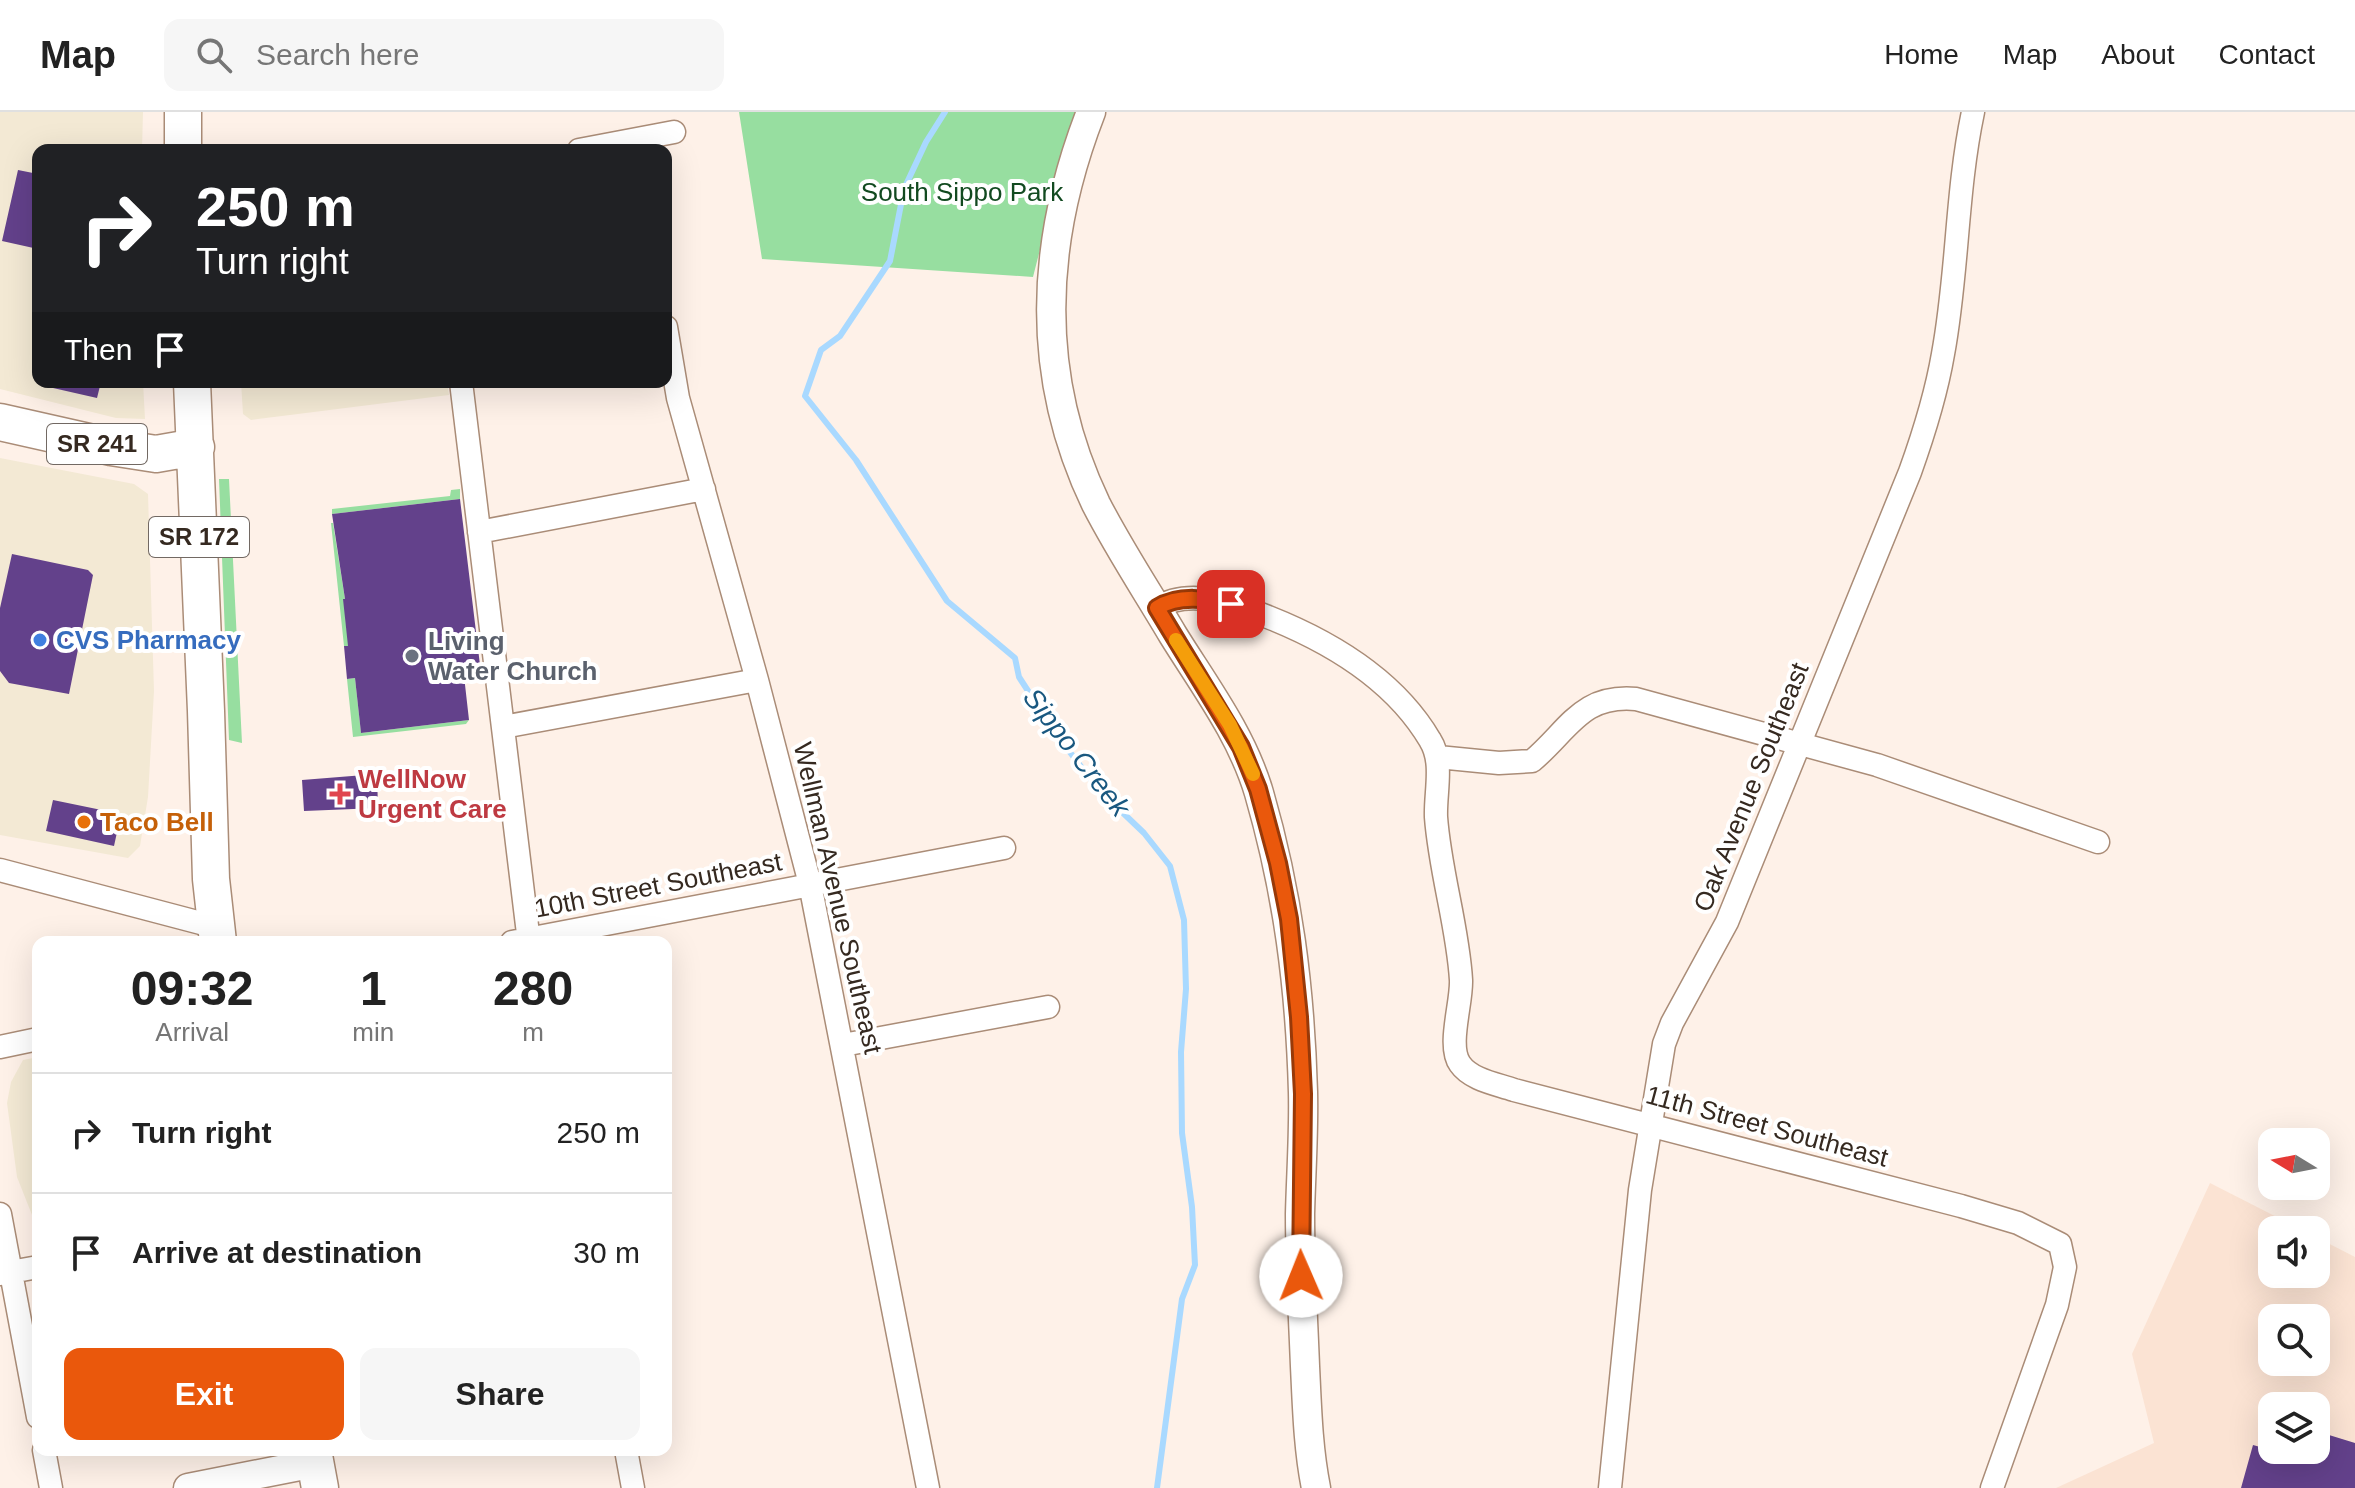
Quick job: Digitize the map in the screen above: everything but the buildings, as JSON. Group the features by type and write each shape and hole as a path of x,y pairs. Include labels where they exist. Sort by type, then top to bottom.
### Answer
{"main road":[{"path":"183,112 183,144"},
{"name":"SR 172","path":"192,388 211,879 217,934"},
{"name":"SR 241","path":"0,422 156,454 196,447"}],"street":[{"path":"1091,112 1069,176 1059,221 1051,318 1055,380 1072,446 1095,500 1157,608 1230,725 1250,765 1278,863 1289,919 1297,991 1303,1094 1300,1216 1307,1412 1316,1488"},
{"name":"Oak Avenue Southeast","path":"1610,1488 1629,1283 1649,1123 1664,1044 1672,1023 1727,922 1910,472 1944,352 1963,173 1973,112"},
{"path":"645,144 674,132"},
{"name":"Wellman Avenue Southeast","path":"672,362 678,398 810,884 928,1488"},
{"path":"462,388 503,727 523,936"},
{"path":"479,532 704,489"},
{"path":"1157,608 1171,600 1215,601 1247,608 1325,643 1391,691 1431,740 1438,757 1499,763 1532,761 1589,706 1617,697 1649,702 1930,782 2098,842"},
{"path":"503,727 757,680"},
{"name":"11th Street Southeast","path":"1438,757 1438,842 1461,978 1455,1041 1460,1065 1471,1074 1487,1081 2018,1223 2060,1244 2065,1267 2057,1305 1992,1488"},
{"name":"10th Street Southeast","path":"548,936 1004,848"},
{"path":"0,870 217,934"},
{"path":"843,1045 1048,1007"},
{"path":"0,1047 32,1040"},
{"path":"0,1214 6,1273 32,1390"},
{"path":"6,1273 32,1268"},
{"path":"45,1456 51,1488"},
{"path":"627,1456 633,1488"},
{"path":"188,1488 316,1467"}],"shaded area":[{"path":"0,112 143,112 142,144 32,144 32,388 143,388 145,419 116,418 0,389"},
{"path":"241,388 448,388 449,395 251,420 243,414"},
{"path":"0,458 134,484 148,494 154,691 148,797 140,846 128,858 0,835"},
{"path":"32,1058 32,1215 17,1177 7,1103 11,1082 23,1060"},
{"path":"2210,1183 2275,1216 2258,1216 2258,1288 2330,1288 2330,1244 2355,1257 2355,1488 2056,1488 2154,1443 2132,1354"}],"green space":[{"name":"South Sippo Park","path":"739,112 1075,112 1033,277 762,259"},
{"path":"219,479 229,479 242,743 229,740"},
{"path":"460,489 460,499 332,514 332,509 450,496 451,490"},
{"path":"333,523 351,646 344,646"},
{"path":"355,678 361,733 469,720 466,724 353,737 347,679"}],"waterway":[{"name":"Sippo Creek","path":"945,112 926,142 904,189 890,261 840,336 821,350 805,396 856,460 947,601 1015,658 1019,677 1056,734 1099,790 1144,833 1170,866 1184,920 1186,989 1181,1052 1182,1133 1192,1207 1195,1265 1182,1299 1157,1488"}],"slow traffic":[{"path":"1176,640 1230,725 1253,774"}],"place":[{"name":"CVS Pharmacy","path":"40,640"},
{"name":"Living Water Church","path":"412,656"},
{"name":"WellNow Urgent Care","path":"340,794"},
{"name":"Taco Bell","path":"84,822"}],"route":[{"path":"1231,604 1182,599 1171,600 1157,608 1230,725 1250,765 1278,863 1289,919 1299,1017 1303,1094 1301,1276"}]}
